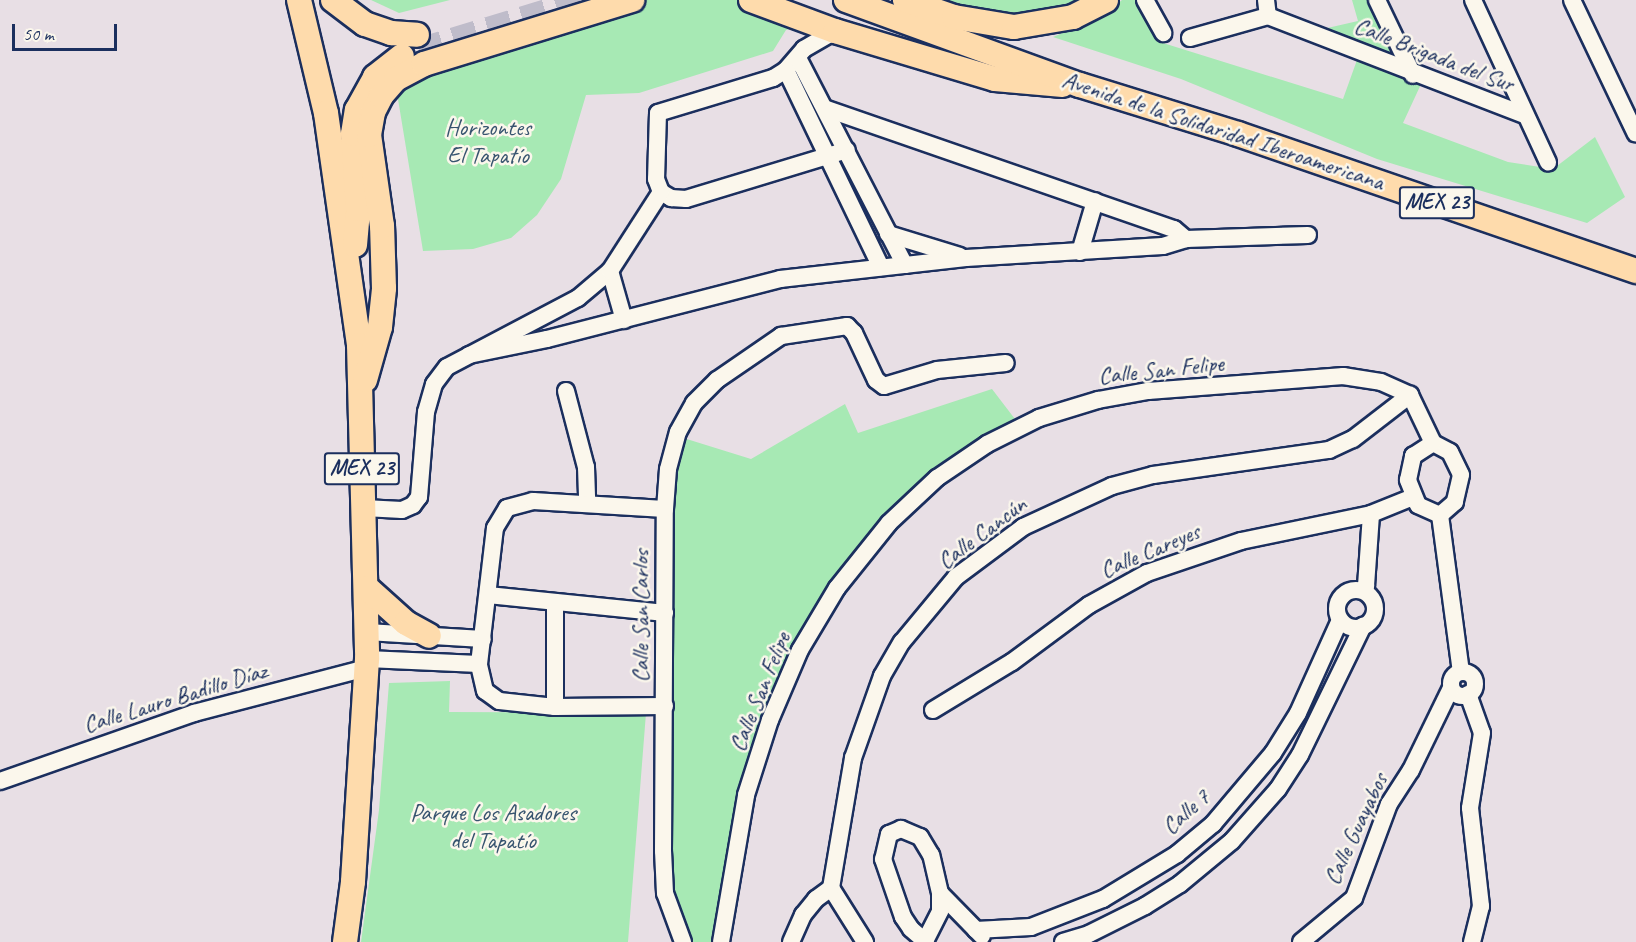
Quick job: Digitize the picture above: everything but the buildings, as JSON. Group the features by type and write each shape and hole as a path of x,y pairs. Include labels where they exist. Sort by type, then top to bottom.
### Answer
{"highway":[{"name":"MEX 23","path":"299,0 326,113 351,286 361,391 367,664 353,882 345,942"},
{"path":"333,0 354,18 378,29 418,42 375,77 357,110 353,134 358,209 351,286"},
{"path":"361,391 376,349 384,288 382,226 369,135 373,112 381,96 396,79 424,64 632,0"},
{"path":"751,0 835,31 995,79 1038,86 1080,85"},
{"path":"770,0 795,15"},
{"name":"Avenida de la Solidaridad Iberoamericana","path":"846,0 1080,85 1250,138 1636,271"},
{"path":"905,0 954,17 1014,27 1073,17 1106,0"},
{"path":"367,588 406,623 429,636"}],"street":[{"path":"1145,0 1163,33"},
{"path":"1377,0 1413,75"},
{"path":"1473,0 1548,162"},
{"path":"1572,0 1636,134"},
{"name":"Calle Brigada del Sur","path":"1190,38 1267,8 1413,75 1526,115"},
{"path":"835,31 773,78 658,113 656,179 661,192 671,198 686,199 828,159 847,150"},
{"path":"792,64 827,109 905,265"},
{"path":"792,64 828,159 880,267"},
{"path":"827,109 1174,229 1186,239"},
{"path":"364,508 402,510 413,505 419,497 426,412 434,384 447,368 543,319 610,271 661,192"},
{"path":"1080,252 1095,201"},
{"path":"888,234 966,258"},
{"path":"469,355 547,339 780,279 966,258 1163,246 1186,239 1308,235"},
{"path":"610,271 624,320"},
{"path":"543,319 547,339"},
{"name":"Calle San Carlos","path":"683,942 664,893 665,509 668,469 678,432 694,403 717,380 781,336 847,326 854,333 876,380 884,386 937,370 1006,363"},
{"name":"Calle San Felipe","path":"721,942 746,795 770,720 800,650 837,588 889,524 937,478 987,444 1039,418 1108,398 1148,391 1343,376 1382,382 1410,395"},
{"path":"566,391 586,467 587,504"},
{"path":"1410,395 1433,443 1450,452 1461,475 1455,502 1440,515"},
{"name":"Calle Cancún","path":"831,888 845,799 866,712 902,642 956,577 1023,526 1112,486 1153,475 1329,450 1353,439 1410,395"},
{"path":"1433,443 1419,449 1410,464 1408,480 1413,497 1426,510 1440,515"},
{"name":"Calle Careyes","path":"933,710 1012,662 1089,605 1147,573 1241,541 1371,514 1413,497"},
{"path":"665,509 533,501 507,508 495,528 479,664 481,683 494,698 555,707 665,706"},
{"path":"1363,626 1349,627 1340,620 1337,604 1341,596 1350,590 1362,590 1366,586 1371,514"},
{"path":"1440,515 1461,672"},
{"path":"1063,942 1089,934 1145,906 1233,841 1278,789 1300,755 1363,626 1374,614 1374,604 1362,590"},
{"path":"488,595 665,614"},
{"path":"555,602 555,707"},
{"name":"Calle 7","path":"976,930 1031,927 1103,899 1177,854 1213,824 1273,753 1298,713 1340,620"},
{"path":"367,632 483,639"},
{"name":"Calle Lauro Badillo Díaz","path":"0,782 194,713 367,664 479,664"},
{"path":"1468,694 1459,696 1451,688 1453,676 1461,672 1469,674 1474,682 1468,694 1482,733 1470,808 1481,906 1472,942"},
{"name":"Calle Guayabos","path":"1301,942 1354,898 1371,861 1389,804 1411,770 1451,688"},
{"path":"901,829 920,837 932,855 940,893 940,911 926,942 903,917 886,869 884,844 889,834 901,829"},
{"path":"790,942 809,907 831,888 865,942"},
{"path":"940,893 990,942"}],"green space":[{"path":"371,0 450,0 399,13"},
{"name":"Horizontes El Tapatío","path":"642,0 745,0 804,24 786,30 773,51 639,93 586,95 561,179 537,215 511,238 473,249 423,251 396,87"},
{"path":"934,0 1092,0 1012,22"},
{"path":"1122,0 1140,0 1163,43 1343,99 1357,60 1422,82 1403,123 1508,162 1553,169 1595,137 1625,197 1587,223 1377,159 1181,79 1053,37 1102,16"},
{"path":"1352,0 1372,0 1400,61 1323,29 1358,21"},
{"path":"992,389 1021,427 901,512 823,611 777,703 716,942 683,942 665,893 665,521 677,436 751,459 845,404 858,433"},
{"name":"Parque Los Asadores del Tapatío","path":"450,681 449,712 646,713 628,942 361,942 379,810 389,683"}],"tunnel":[{"path":"419,50 583,0"}]}
